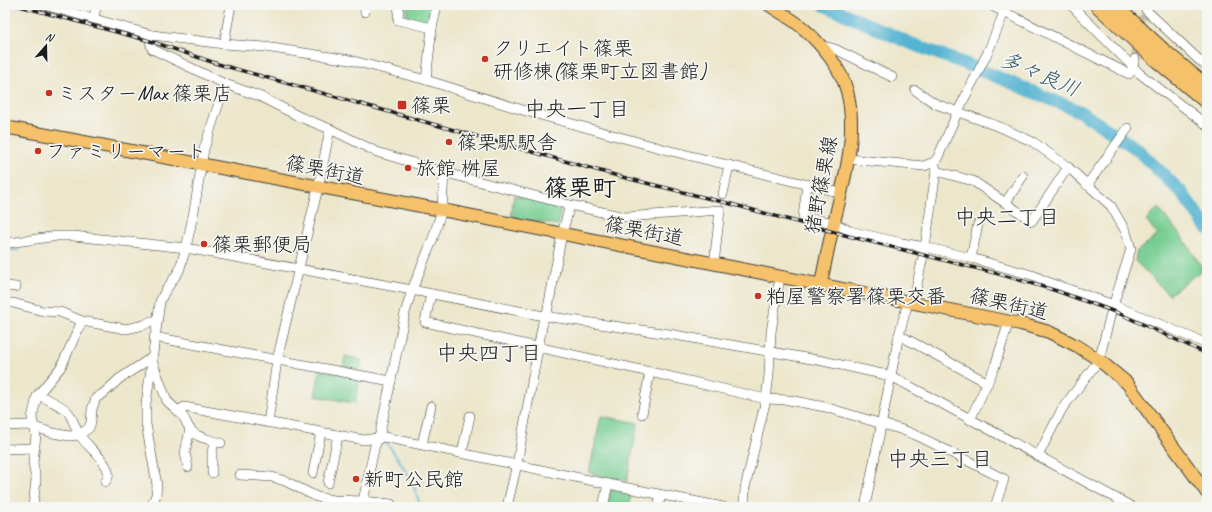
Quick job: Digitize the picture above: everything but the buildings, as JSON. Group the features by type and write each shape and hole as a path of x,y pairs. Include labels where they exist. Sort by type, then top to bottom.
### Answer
{"highway":[{"path":"1097,5 1153,57 1207,102"},
{"path":"1114,5 1165,52 1207,87"}],"main road":[{"name":"猪野篠栗線","path":"769,5 804,29 820,45 835,66 847,90 851,115 851,138 848,159 821,284"},
{"name":"篠栗街道","path":"5,127 821,284 1008,321 1049,332 1079,347 1099,360 1127,383 1207,493"}],"street":[{"path":"44,5 152,35 224,44 265,47 350,60 426,80 541,115 667,150 841,193"},
{"path":"93,19 97,5"},
{"path":"224,44 231,5"},
{"path":"399,5 398,20 432,28"},
{"path":"426,80 432,28 437,5"},
{"path":"990,5 1006,8 1129,74 1134,63"},
{"path":"1071,5 1134,63 1207,125"},
{"path":"864,507 899,335 925,247 935,166 958,111 985,56 1006,8"},
{"path":"1146,10 1207,66"},
{"path":"152,35 150,41 152,49 225,84 258,96 377,152 444,172 570,205 625,217 720,210 714,264"},
{"path":"820,45 835,49 892,77"},
{"path":"151,507 156,495 157,485 146,424 146,404 156,321 160,302 164,293 179,271 186,248 194,211 204,149 225,84"},
{"path":"915,90 936,104 1000,127 1033,142 1068,167 1111,206 1126,232 1131,248 1099,360 1062,409 1038,456"},
{"path":"1087,184 1128,128"},
{"path":"268,423 277,360 318,188 330,129"},
{"path":"848,159 935,166 973,181 1032,221 1068,167"},
{"path":"722,194 729,165"},
{"path":"363,501 375,445 379,438 405,313 442,210 444,172"},
{"path":"1006,202 1023,176"},
{"path":"807,184 803,217 834,223 850,230 971,258 1035,276 1045,282 1114,304 1207,344"},
{"path":"507,507 517,464 544,316 547,313 562,234 570,205"},
{"path":"971,258 978,224"},
{"path":"5,243 58,236 73,236 186,248 544,316 669,334 823,361 891,376 1132,507"},
{"path":"744,507 745,488 766,399 769,375 770,332 780,277"},
{"path":"5,286 16,287"},
{"path":"431,294 425,322 766,399 789,400 825,407 903,430 1004,479 995,507"},
{"path":"5,303 13,303 43,311 60,312 82,321 126,329 144,325 151,321 156,321"},
{"path":"32,507 36,480 33,463 36,435 32,418 38,395 61,367 82,321"},
{"path":"970,420 996,366 1008,321"},
{"path":"899,335 988,382"},
{"path":"154,337 391,381"},
{"path":"151,358 167,401 182,413 190,429 201,437 217,442 212,453 212,473"},
{"path":"5,426 33,426 53,433 69,436 79,434 89,428 92,409 96,398 104,393 119,379 151,358"},
{"path":"642,414 650,372"},
{"path":"38,395 68,411 84,442 106,463 109,470 108,479 105,482"},
{"path":"422,444 431,406"},
{"path":"178,411 184,407 364,440 384,437 517,464 709,506 723,507"},
{"path":"462,453 470,416"},
{"path":"188,467 185,453 190,429"},
{"path":"313,473 321,432"},
{"path":"328,483 338,435"},
{"path":"5,449 35,448"},
{"path":"240,475 272,477 285,481 317,497 334,500 391,504"},
{"path":"603,507 608,484"},
{"path":"658,507 660,495"}],"green space":[{"path":"408,5 434,5 431,25 406,16"},
{"path":"514,195 561,206 558,225 511,217"},
{"path":"1158,208 1183,238 1203,269 1169,295 1135,261 1137,251 1158,235 1146,220"},
{"path":"345,356 362,360 360,370 343,367"},
{"path":"320,370 360,377 355,403 315,396"},
{"path":"601,416 638,423 627,481 589,473"},
{"path":"611,488 632,492 629,507 608,507"}],"waterway":[{"name":"多々良川","path":"824,5 912,44 966,64 1079,111 1137,149 1182,193 1207,228"},
{"path":"5,249 18,250"},
{"path":"381,441 386,442 407,473 415,489 420,507"}],"tunnel":[{"path":"1135,59 1145,15"}],"railway":[{"path":"16,5 150,41 218,64 618,176 999,274 1057,291 1118,313 1207,354"}],"place":[{"name":"クリエイト篠栗 研修棟(篠栗町立図書館)","path":"485,59"},
{"name":"ミスターMax 篠栗店","path":"49,93"},
{"name":"篠栗","path":"402,105"},
{"name":"篠栗駅駅舎","path":"449,142"},
{"name":"ファミリーマート","path":"38,151"},
{"name":"旅館 桝屋","path":"408,168"},
{"name":"篠栗郵便局","path":"204,244"},
{"name":"粕屋警察署篠栗交番","path":"758,296"},
{"name":"新町公民館","path":"356,479"}],"district":[{"name":"中央一丁目","path":"577,109"},
{"name":"篠栗町","path":"580,188"},
{"name":"中央二丁目","path":"1007,217"},
{"name":"中央四丁目","path":"489,353"},
{"name":"中央三丁目","path":"940,459"}]}
